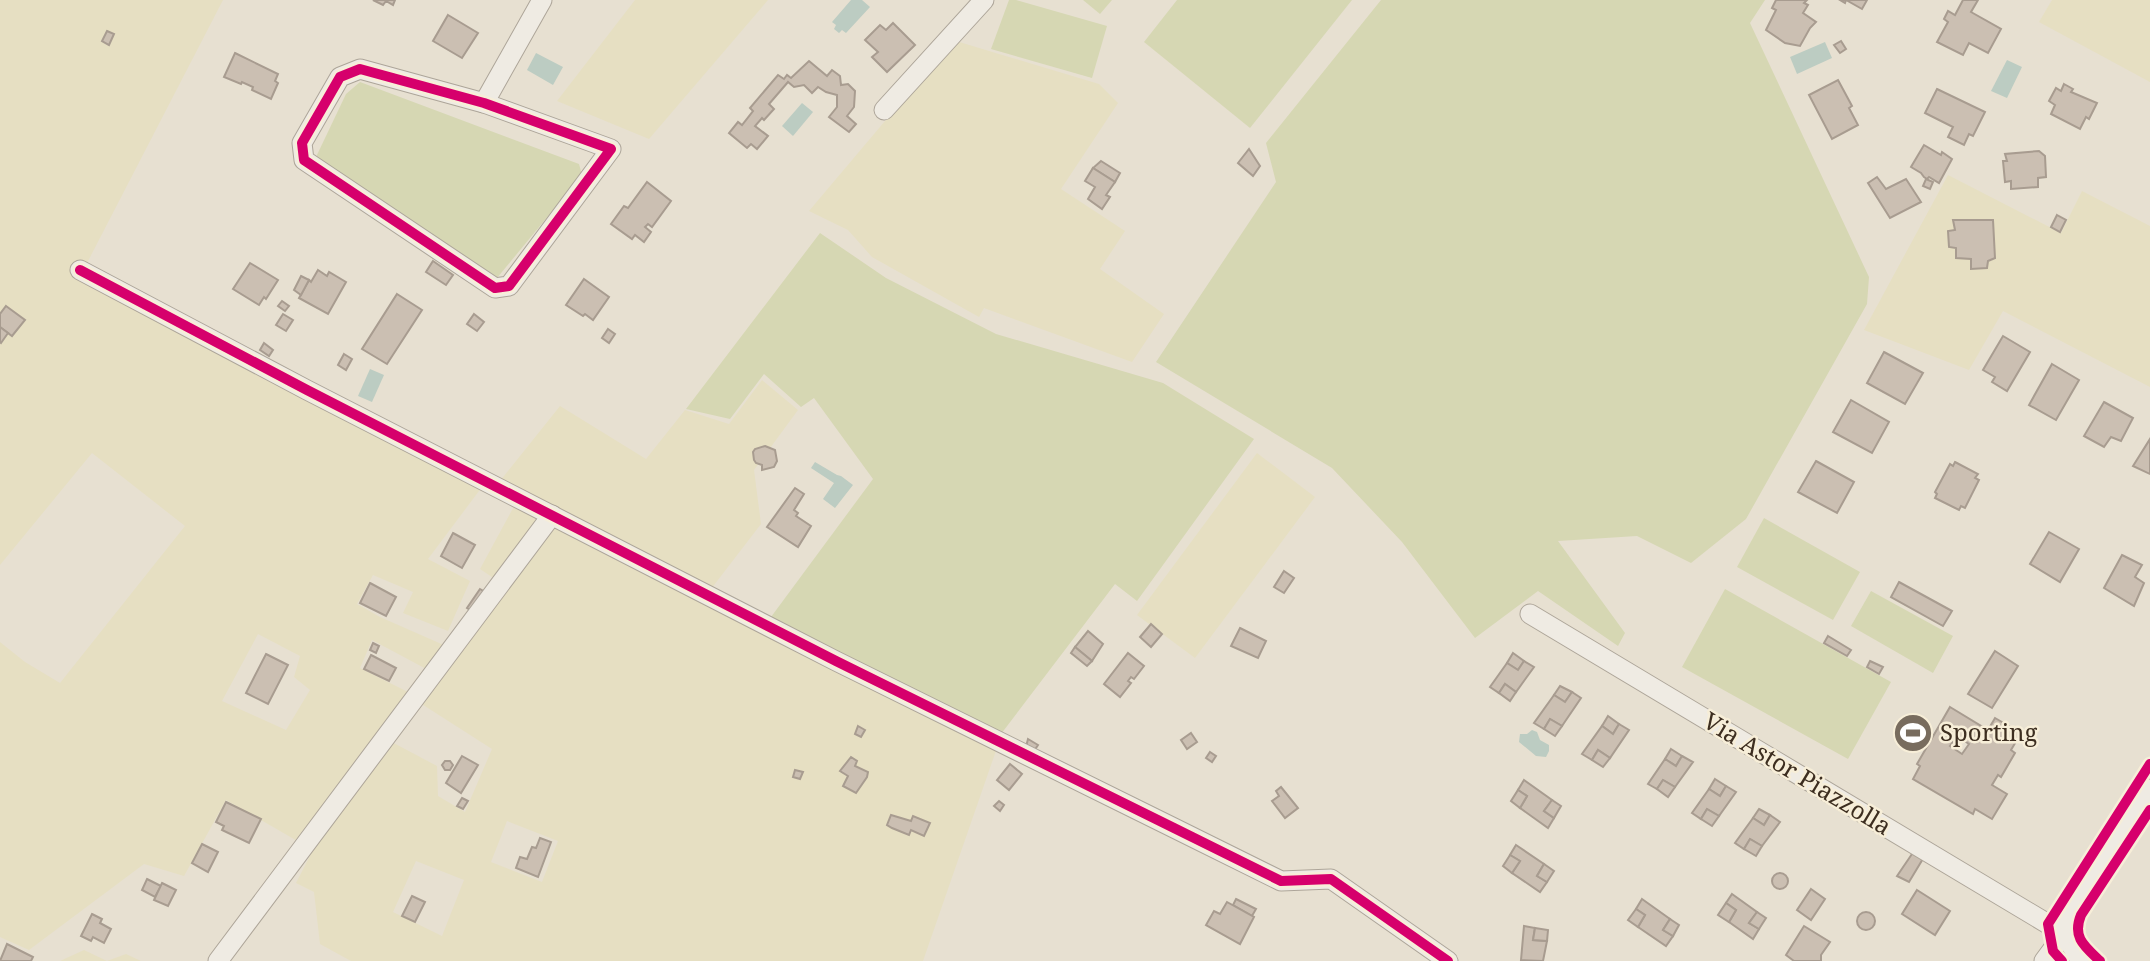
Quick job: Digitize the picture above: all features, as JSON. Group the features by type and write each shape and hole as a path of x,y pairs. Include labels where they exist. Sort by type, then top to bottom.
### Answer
{"street":[{"path":"484,103 542,0"},
{"path":"884,110 984,0"},
{"path":"360,69 484,103 611,149 509,286 495,288 304,160 302,143 340,77 360,69"},
{"path":"80,270 307,390 836,661 1281,881 1331,879 1448,961"},
{"path":"218,961 552,515"},
{"name":"Via Astor Piazzolla","path":"1530,614 2064,934"},
{"path":"2044,961 2064,934 2076,902 2150,789"},
{"path":"2064,934 2081,961"}],"shaded area":[{"path":"0,0 223,0 86,265 485,483 428,559 470,581 448,631 403,613 413,592 373,575 357,604 446,646 430,671 372,640 360,668 412,694 388,740 437,766 438,796 465,812 492,749 417,701 498,581 480,569 518,499 999,742 923,961 351,961 320,944 314,892 296,883 313,850 226,800 184,876 144,864 29,950 0,937 0,642 25,662 60,683 185,526 92,453 0,565","holes":["258,634 300,656 294,677 310,690 286,730 222,701","507,821 558,841 542,882 491,862","416,861 464,880 442,936 393,912"]},
{"path":"635,0 768,0 649,139 557,101"},
{"path":"851,0 862,0 870,7 846,33 842,30 839,33 832,22"},
{"path":"2052,0 2150,0 2150,82 2039,22"},
{"path":"956,41 1099,84 1118,103 1061,189 1125,231 1100,269 1164,314 1132,362 984,308 979,317 872,257 848,230 809,211"},
{"path":"1825,42 1832,58 1797,74 1790,57"},
{"path":"536,53 563,67 553,85 527,70"},
{"path":"2007,60 2022,67 2007,98 1991,91"},
{"path":"802,103 813,112 793,136 782,126"},
{"path":"1948,175 2061,233 2082,191 2150,226 2150,387 2003,311 1969,370 1864,330"},
{"path":"370,369 384,375 372,402 358,396"},
{"path":"762,380 798,410 754,470 761,524 711,589 500,481 560,406 646,459 685,410 729,424"},
{"path":"1257,453 1315,497 1195,658 1137,615"},
{"path":"815,462 853,485 835,508 823,499 834,483 811,468"},
{"path":"1532,730 1537,732 1540,740 1549,745 1546,757 1536,756 1519,742 1520,734 1527,734"},
{"path":"84,950 107,961 60,961"},
{"path":"126,954 141,961 107,961"}],"green space":[{"path":"1009,0 1107,26 1092,78 991,49"},
{"path":"1083,0 1112,0 1100,14"},
{"path":"1177,0 1352,0 1250,128 1144,42"},
{"path":"1381,0 1765,0 1750,23 1869,277 1867,304 1746,519 1691,563 1637,536 1558,541 1625,633 1618,646 1538,591 1475,638 1402,542 1332,468 1156,362 1276,182 1266,143"},
{"path":"360,82 579,164 582,175 497,278 316,157 346,94"},
{"path":"820,233 886,278 996,334 1163,383 1254,439 1137,601 1115,584 1001,734 771,617 873,479 814,398 801,407 764,374 730,419 686,409"},
{"path":"1764,518 1860,572 1833,620 1737,567"},
{"path":"1725,589 1891,682 1848,759 1682,667"},
{"path":"1871,591 1953,636 1933,673 1851,626"}],"building":[{"path":"373,0 395,0 393,5 386,1 383,5"},
{"path":"1776,0 1807,0 1804,3 1808,5 1803,13 1816,22 1800,46 1785,43 1766,30 1776,10 1772,8"},
{"path":"1846,0 1867,0 1862,9"},
{"path":"1963,0 1978,0 1971,12 2001,29 1988,53 1969,43 1963,55 1937,42 1948,22 1944,19 1948,11 1955,15"},
{"path":"448,15 478,33 462,58 433,41"},
{"path":"893,23 915,45 887,72 872,57 878,52 865,40 880,25 886,30"},
{"path":"107,31 114,34 109,45 102,41"},
{"path":"1841,41 1846,49 1840,53 1834,45"},
{"path":"235,53 278,74 275,81 278,83 271,99 252,90 253,87 224,77"},
{"path":"809,61 827,76 832,70 840,76 841,85 848,84 855,91 854,107 847,116 856,124 849,132 829,117 837,107 837,95 818,87 812,93 804,85 794,87 788,82 769,104 774,109 755,126 768,136 757,149 751,144 747,148 729,133 738,122 742,125 753,111 750,108 778,75 784,79 787,75 791,78"},
{"path":"1838,80 1852,106 1849,108 1858,125 1832,139 1809,95"},
{"path":"2064,84 2073,89 2071,92 2097,103 2080,129 2051,114 2055,105 2049,101 2056,88 2061,91"},
{"path":"1937,89 1985,112 1973,136 1969,134 1964,145 1948,137 1953,127 1925,113"},
{"path":"1924,145 1952,159 1939,183 1929,177 1927,179 1911,167"},
{"path":"1249,149 1260,166 1253,176 1238,163"},
{"path":"2039,151 2045,156 2046,177 2038,178 2038,187 2011,189 2011,181 2005,182 2005,154"},
{"path":"1101,161 1120,173 1115,182 1093,168"},
{"path":"1093,168 1115,182 1106,195 1110,197 1102,209 1088,199 1095,187 1085,181"},
{"path":"1877,177 1886,189 1906,179 1921,202 1890,218 1868,183"},
{"path":"1926,179 1933,182 1930,189 1923,186"},
{"path":"647,182 671,201 652,227 648,224 645,227 651,232 644,242 635,235 632,239 611,224 624,206 628,208"},
{"path":"2057,215 2066,220 2060,232 2051,227"},
{"path":"1953,220 1993,220 1995,258 1988,261 1987,268 1971,269 1971,259 1956,258 1956,248 1949,247 1948,231 1955,230"},
{"path":"433,261 453,275 446,285 426,272"},
{"path":"250,263 278,280 259,305 233,289"},
{"path":"318,270 327,276 329,272 346,282 328,314 299,298"},
{"path":"301,276 309,280 301,295 294,290"},
{"path":"584,279 609,297 593,320 566,305"},
{"path":"397,294 422,310 387,364 362,349"},
{"path":"282,301 289,306 285,311 278,306"},
{"path":"6,306 25,320 12,336 0,327 0,314"},
{"path":"283,314 293,320 286,331 276,325"},
{"path":"474,314 484,322 477,331 467,324"},
{"path":"0,327 8,333 1,343 0,342"},
{"path":"608,329 615,334 609,343 602,338"},
{"path":"2003,336 2030,352 2007,391 1992,382 1995,377 1983,370"},
{"path":"264,343 273,350 269,356 260,350"},
{"path":"1884,352 1923,373 1905,404 1867,383"},
{"path":"344,354 352,359 346,370 338,365"},
{"path":"2052,364 2079,380 2056,420 2029,405"},
{"path":"1851,400 1889,422 1872,453 1833,432"},
{"path":"2104,402 2133,418 2121,441 2111,437 2104,447 2084,436"},
{"path":"2150,439 2150,474 2133,466"},
{"path":"765,446 775,450 777,461 774,467 762,470 762,465 754,460 753,452"},
{"path":"1816,461 1854,482 1837,513 1798,492"},
{"path":"1955,462 1978,474 1975,478 1979,480 1965,508 1961,506 1959,510 1935,498 1935,492 1950,464 1953,466"},
{"path":"795,488 804,494 794,510 798,513 796,516 811,526 798,547 767,527"},
{"path":"2049,532 2079,549 2060,582 2030,564"},
{"path":"453,533 475,545 462,568 441,556"},
{"path":"2122,555 2142,565 2135,577 2144,583 2134,606 2104,588"},
{"path":"1284,571 1294,578 1284,593 1274,587"},
{"path":"1899,582 1952,611 1943,626 1891,597"},
{"path":"370,583 396,597 386,616 360,603"},
{"path":"480,589 487,593 473,612 467,608"},
{"path":"1151,624 1162,634 1151,647 1140,637"},
{"path":"1240,628 1266,641 1258,658 1231,646"},
{"path":"1088,631 1103,644 1092,661 1075,647"},
{"path":"1828,636 1851,650 1847,656 1824,643"},
{"path":"373,643 379,646 376,653 370,650"},
{"path":"1075,647 1092,661 1087,666 1071,653"},
{"path":"1995,651 2018,666 1992,708 1968,694"},
{"path":"1128,653 1144,666 1134,679 1131,677 1128,681 1131,683 1120,697 1104,684"},
{"path":"1513,653 1524,661 1518,670 1507,663"},
{"path":"266,654 288,665 268,704 246,693"},
{"path":"371,655 396,668 389,681 364,669"},
{"path":"1524,661 1534,667 1516,692 1505,684 1499,693 1490,687 1507,663 1518,670"},
{"path":"1870,661 1883,667 1879,674 1867,667"},
{"path":"1505,684 1516,692 1510,701 1499,693"},
{"path":"1560,686 1572,692 1565,702 1554,695"},
{"path":"1572,692 1581,698 1562,726 1550,719 1544,729 1534,723 1554,695 1565,702"},
{"path":"1950,707 1988,730 1995,718 2021,733 2011,750 2015,753 2001,777 1998,775 1992,785 2007,794 1992,819 1975,809 1973,814 1913,779 1920,766 1917,764","holes":["1957,736 1969,744 1962,754 1950,746"]},
{"path":"1608,716 1619,724 1613,734 1602,726"},
{"path":"1550,719 1562,726 1555,736 1544,729"},
{"path":"1619,724 1629,730 1610,758 1598,750 1592,760 1582,754 1602,726 1613,734"},
{"path":"858,726 865,730 861,737 855,734"},
{"path":"1191,733 1197,742 1187,749 1181,740"},
{"path":"1028,739 1038,745 1034,751 1026,747"},
{"path":"1671,749 1682,756 1676,766 1665,759"},
{"path":"1598,750 1610,758 1603,767 1592,760"},
{"path":"1210,752 1216,756 1212,762 1206,758"},
{"path":"462,756 478,765 461,793 446,783"},
{"path":"1682,756 1693,762 1675,787 1663,780 1657,789 1648,784 1665,759 1676,766"},
{"path":"851,757 857,761 855,766 868,772 856,793 843,786 848,776 840,771"},
{"path":"445,761 450,761 453,765 450,770 445,770 442,765"},
{"path":"1010,764 1022,774 1009,790 997,780"},
{"path":"795,770 803,772 800,779 793,777"},
{"path":"1715,779 1726,786 1720,796 1709,789"},
{"path":"1524,780 1552,800 1544,811 1554,818 1548,828 1520,808 1527,796 1518,790"},
{"path":"1663,780 1675,787 1668,797 1657,789"},
{"path":"1726,786 1736,792 1719,816 1707,809 1701,819 1692,813 1709,789 1720,796"},
{"path":"1281,787 1298,808 1285,818 1272,801 1279,796 1276,791"},
{"path":"1518,790 1527,796 1520,808 1511,801"},
{"path":"462,798 468,801 463,809 457,806"},
{"path":"1552,800 1561,806 1554,818 1544,811"},
{"path":"999,801 1004,805 1000,811 994,806"},
{"path":"226,802 261,819 249,843 222,830 224,826 216,822"},
{"path":"1707,809 1719,816 1712,826 1701,819"},
{"path":"1759,809 1770,815 1764,825 1753,818"},
{"path":"891,815 911,821 913,816 930,823 924,836 911,830 909,835 887,825"},
{"path":"1770,815 1780,822 1762,846 1750,839 1744,849 1735,843 1753,818 1764,825"},
{"path":"540,838 551,842 538,877 516,868 520,857 527,859"},
{"path":"1750,839 1762,846 1756,856 1744,849"},
{"path":"202,844 218,852 208,872 192,863"},
{"path":"1516,845 1544,864 1537,876 1547,882 1540,892 1512,873 1520,861 1510,855"},
{"path":"1914,851 1924,857 1909,882 1897,876"},
{"path":"1510,855 1520,861 1512,873 1503,866"},
{"path":"1544,864 1554,871 1547,882 1537,876"},
{"path":"1777,873 1783,873 1788,881 1786,887 1777,889 1772,884 1772,878"},
{"path":"147,879 161,886 155,897 142,890"},
{"path":"162,883 176,890 168,906 154,900"},
{"path":"1811,889 1825,899 1811,920 1797,910"},
{"path":"1917,890 1950,911 1935,935 1902,914"},
{"path":"1732,894 1757,912 1749,923 1759,929 1753,939 1729,922 1736,910 1726,903"},
{"path":"412,896 425,902 415,922 402,916"},
{"path":"1236,899 1256,909 1252,916 1233,905"},
{"path":"1642,899 1670,919 1663,930 1673,936 1666,946 1638,927 1645,915 1636,909"},
{"path":"1227,902 1254,917 1240,944 1206,925 1214,911 1220,914"},
{"path":"1726,903 1736,910 1729,922 1718,915"},
{"path":"1636,909 1645,915 1638,927 1628,920"},
{"path":"1757,912 1766,918 1759,929 1749,923"},
{"path":"1866,912 1872,915 1875,921 1872,927 1866,930 1860,927 1857,921 1860,915"},
{"path":"92,914 102,919 100,923 111,929 104,943 93,937 91,941 81,936"},
{"path":"1670,919 1679,925 1673,936 1663,930"},
{"path":"1524,926 1535,928 1533,940 1547,941 1543,961 1521,960"},
{"path":"1804,926 1830,942 1821,955 1821,961 1794,961 1786,955"},
{"path":"1535,928 1548,930 1547,941 1533,940"},
{"path":"7,944 33,957 31,961 0,961"}],"cycle path":[{"path":"360,69 484,103 611,149 509,286 495,288 304,160 302,143 340,77 360,69"},
{"path":"80,270 307,390 836,661 1281,881 1331,879 1448,961"},
{"path":"2062,961 2053,951 2048,924 2150,764"},
{"path":"2100,961 2081,941 2078,929 2081,915 2150,810"}],"place":[{"name":"Sporting","path":"1913,733"}]}
